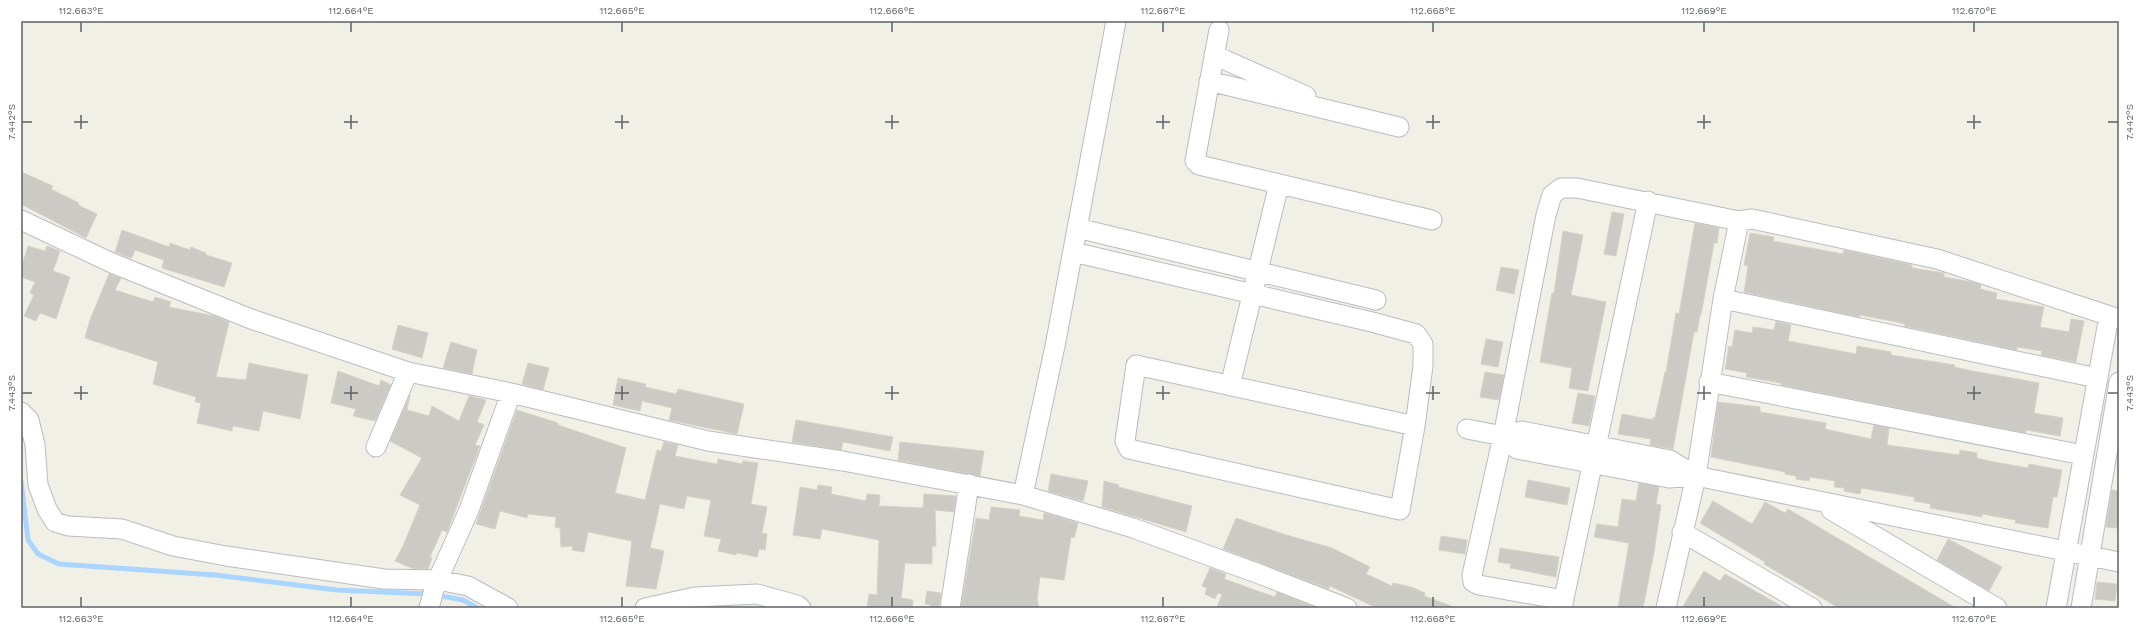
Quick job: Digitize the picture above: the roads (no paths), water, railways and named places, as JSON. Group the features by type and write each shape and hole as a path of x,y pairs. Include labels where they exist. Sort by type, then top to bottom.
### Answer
{"street":[{"path":"1023,495 1055,346 1116,21"},
{"path":"1219,30 1194,161 1199,165 1432,220"},
{"path":"1214,55 1353,116"},
{"path":"1209,81 1399,127"},
{"path":"1230,386 1279,184"},
{"path":"1648,202 1563,604 1479,585 1473,582 1472,575 1503,436 1546,215 1552,195 1560,188 1577,188 1648,202 1739,221 1752,219 1937,260 2114,318 2097,378 2056,608"},
{"path":"21,220 112,263 251,319 408,372 511,393 708,441 843,461 1023,495 1133,528 1347,608"},
{"path":"1666,608 1682,532 1696,476 1709,382 1723,299 1739,221"},
{"path":"1077,228 1376,300"},
{"path":"1073,252 1416,334 1423,344 1423,366 1415,426 1400,510 1129,449 1125,441 1136,365 1415,426"},
{"path":"1723,299 2097,378"},
{"path":"376,447 408,372"},
{"path":"1709,382 2083,455"},
{"path":"2081,608 2119,382"},
{"path":"433,593 469,510 511,393"},
{"path":"21,412 29,420 35,445 38,485 47,509 55,522 68,526 122,529 173,546 226,556 384,579 433,593 468,586 508,608"},
{"path":"1468,429 1503,436 1522,431 1595,454 1670,460 1696,476 1817,502 2119,562"},
{"path":"950,608 969,484"},
{"path":"1817,502 1996,608"},
{"path":"1682,532 1812,608"},
{"path":"645,608 695,598 756,594 797,605 801,608"}],"waterway":[{"path":"21,481 28,540 38,554 59,564 215,575 337,590 428,594"},
{"path":"436,595 463,600 477,608"}]}
